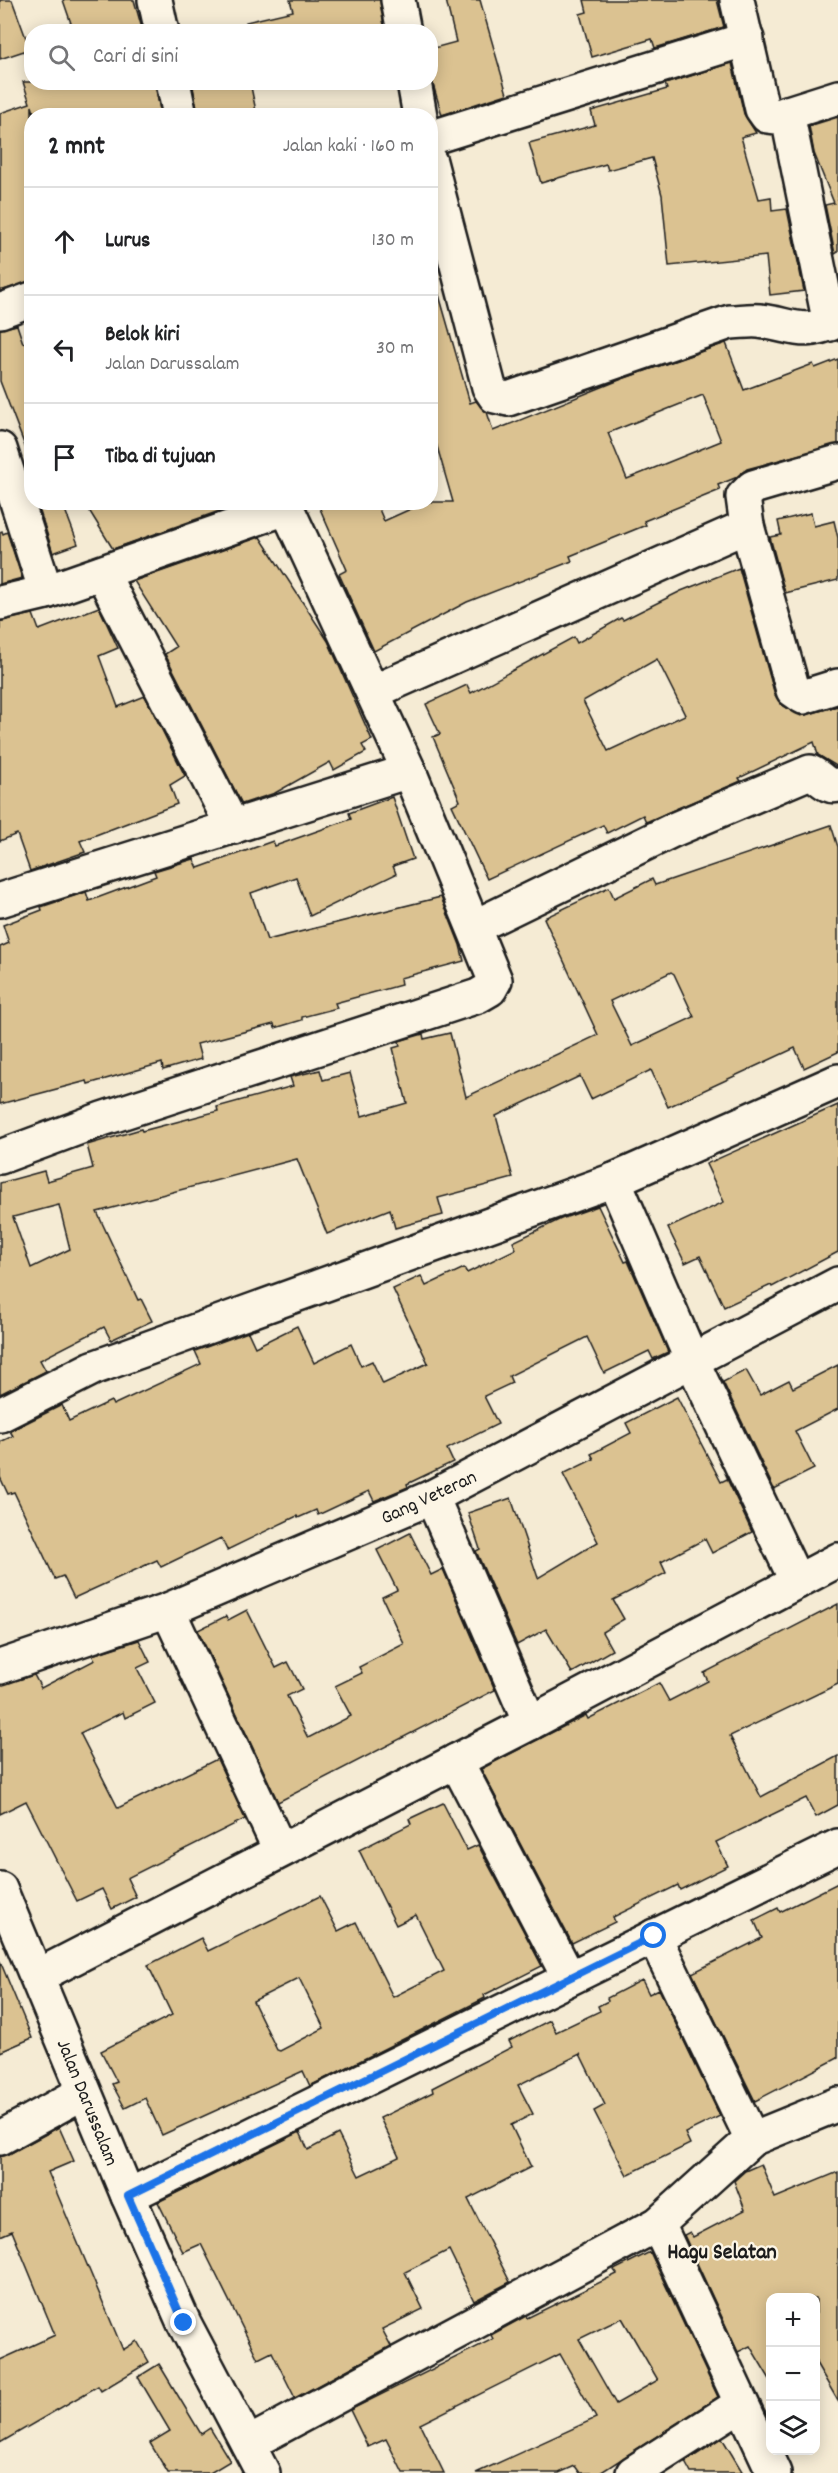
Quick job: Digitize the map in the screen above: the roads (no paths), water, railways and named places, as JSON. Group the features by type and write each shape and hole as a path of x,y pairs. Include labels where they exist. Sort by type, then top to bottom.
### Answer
{"street":[{"path":"154,0 160,24"},
{"path":"398,0 402,24"},
{"path":"737,0 762,109 767,116 776,117 838,97"},
{"path":"438,136 747,39"},
{"path":"175,90 178,108"},
{"path":"415,90 419,108"},
{"path":"438,193 489,387 495,396 508,399 730,322 758,321 801,330 820,328 834,322 787,113"},
{"path":"0,311 24,302"},
{"path":"0,449 46,592"},
{"path":"838,462 753,487 743,497 747,526 793,690 802,697 838,686"},
{"path":"0,603 46,592 102,573 272,510"},
{"path":"0,1157 124,1112 478,996 490,988 495,980 409,771 287,510"},
{"path":"373,692 747,526"},
{"path":"102,573 233,827"},
{"path":"0,900 409,771"},
{"path":"474,927 673,830 810,772 828,785 834,787 838,785"},
{"path":"0,1415 93,1368 614,1180 838,1081"},
{"path":"614,1180 692,1361 797,1582"},
{"name":"Gang Veteran","path":"0,1667 168,1610 432,1497 838,1284"},
{"path":"432,1497 530,1723"},
{"path":"38,1976 530,1723 838,1560"},
{"path":"168,1610 280,1850"},
{"path":"456,1761 569,1978"},
{"path":"128,2196 838,1846"},
{"name":"Jalan Darussalam","path":"0,1889 128,2196 184,2323 263,2473"},
{"path":"654,1936 752,2139"},
{"path":"0,2138 84,2092"},
{"path":"249,2444 658,2224 752,2139 838,2104"},
{"path":"658,2224 774,2473"},
{"path":"633,2473 741,2404"}],"district":[{"name":"Hagu Selatan","path":"722,2250"}]}
